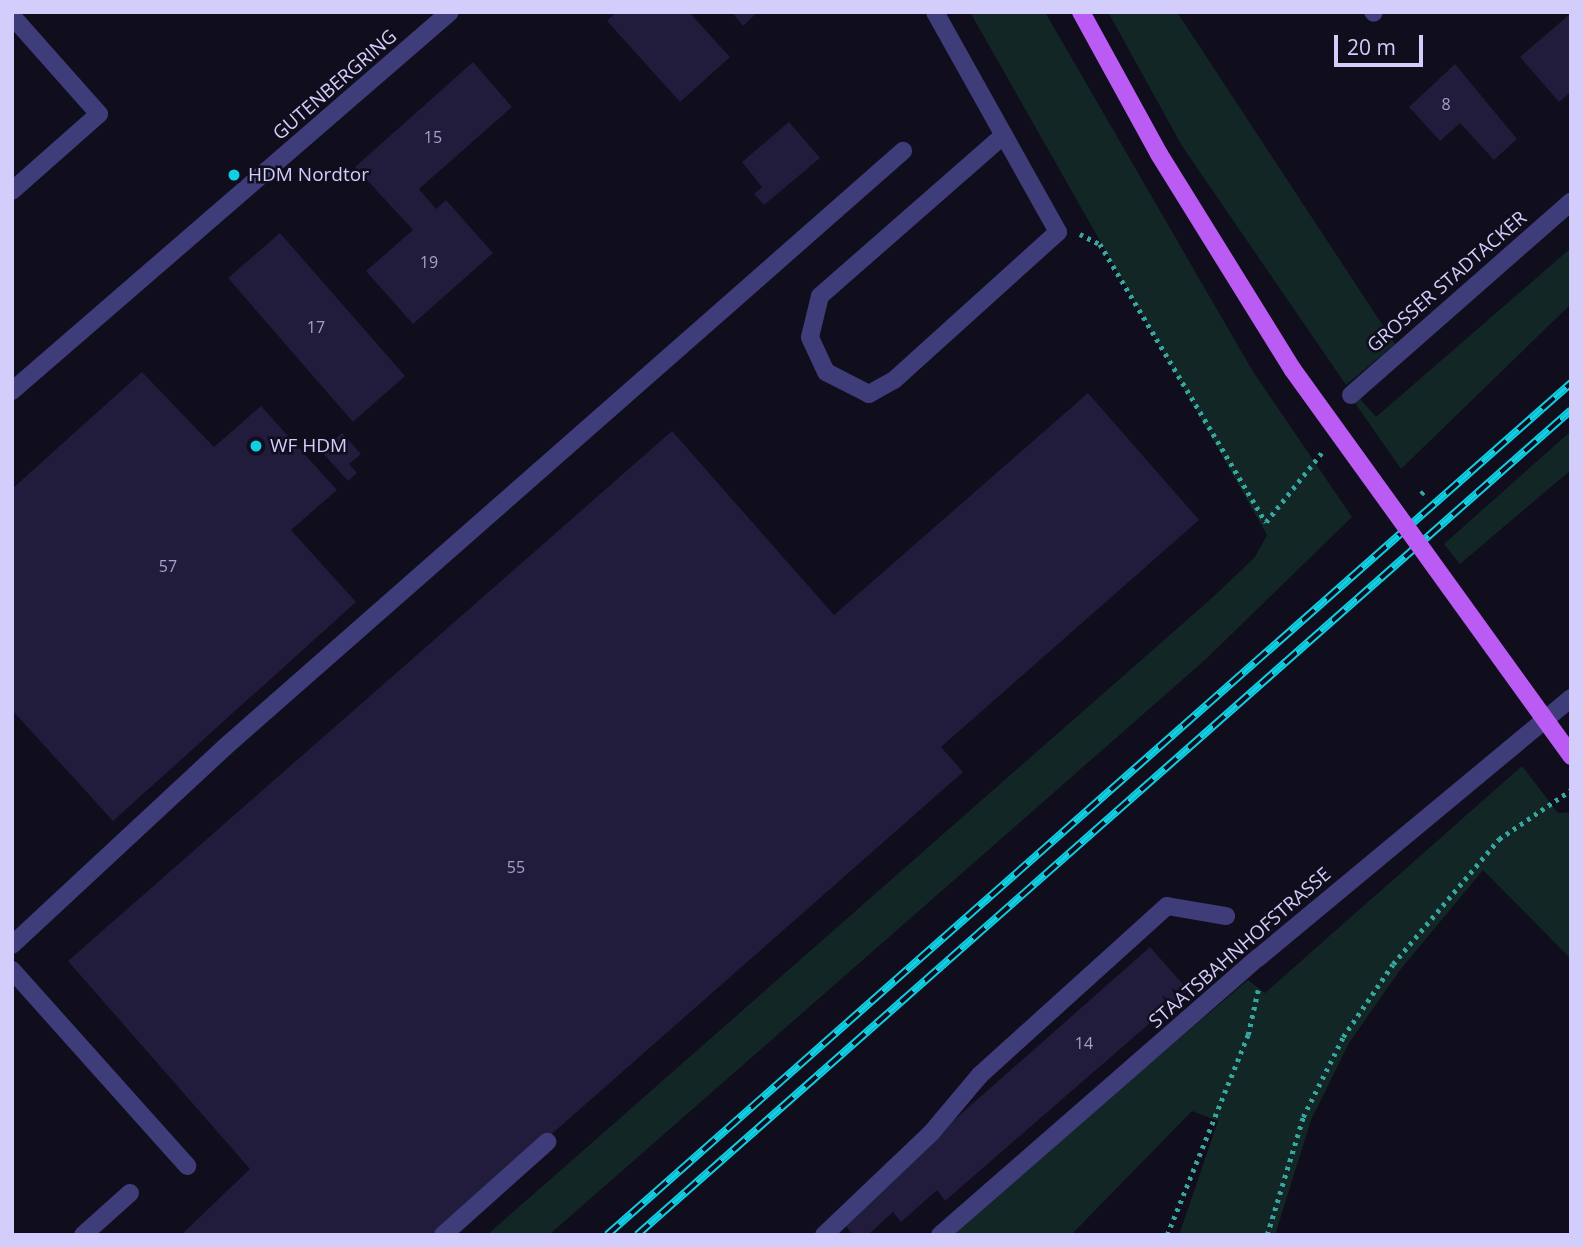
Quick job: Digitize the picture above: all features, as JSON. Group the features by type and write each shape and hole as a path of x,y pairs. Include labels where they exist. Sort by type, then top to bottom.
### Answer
{"main road":[{"path":"1081,12 1159,154 1293,370 1571,756"}],"street":[{"name":"GUTENBERGRING","path":"12,391 450,12"},
{"path":"934,12 1004,135 1058,232 894,380 869,394 826,372 815,356 811,315 820,296 1004,135"},
{"path":"12,16 99,114 12,191"},
{"path":"12,945 225,747 903,151"},
{"name":"GROSSER STADTACKER","path":"1352,395 1571,202"},
{"name":"STAATSBAHNHOFSTRASSE","path":"940,1235 1258,958 1571,698"},
{"path":"824,1235 932,1132 980,1075 1167,906 1226,916"},
{"path":"12,970 187,1166"},
{"path":"443,1235 547,1142"},
{"path":"83,1235 130,1193"}],"path":[{"path":"1058,232 1090,236 1100,244 1266,522 1325,448"},
{"path":"1267,1235 1303,1117 1343,1037 1393,964 1499,839 1571,790"},
{"path":"1167,1235 1248,1035 1258,998 1258,958"}],"green space":[{"path":"970,12 1045,12 1252,370 1352,517 1205,660 549,1235 487,1235 1213,597 1255,557 1267,535"},
{"path":"1108,12 1177,12 1395,344 1346,385 1182,146"},
{"path":"1571,248 1571,304 1401,469 1355,403 1360,399 1376,417"},
{"path":"1571,431 1571,470 1460,564 1444,544"},
{"path":"1522,766 1558,813 1571,812 1571,959 1483,870 1400,970 1349,1043 1311,1120 1275,1235 1179,1235 1218,1121 1192,1111 1071,1235 948,1235 1248,980 1265,993"}],"building":[{"path":"616,12 689,12 730,57 680,102 607,21"},
{"path":"732,12 758,12 743,26"},
{"path":"1571,13 1571,92 1559,102 1520,57"},
{"path":"473,62 512,107 419,189 436,209 446,200 493,253 413,324 366,271 413,230 355,167"},
{"path":"1455,64 1517,139 1494,160 1460,123 1440,141 1409,107"},
{"path":"789,122 820,158 764,205 754,194 762,187 742,162"},
{"path":"280,233 405,376 353,422 228,278"},
{"path":"142,372 214,447 261,406 337,490 291,530 356,602 113,821 12,710 12,489"},
{"path":"1088,393 1199,520 941,747 963,772 437,1235 181,1235 250,1169 68,961 672,431 834,615"},
{"path":"342,433 361,454 349,464 357,473 348,481 321,451"},
{"path":"1150,947 1188,990 945,1201 937,1190 901,1222 893,1212 868,1235 853,1235 841,1220"}],"railway":[{"path":"607,1235 1571,383"},
{"path":"637,1235 1571,410"}],"place":[{"name":"HDM Nordtor","path":"234,175"},
{"name":"WF HDM","path":"256,446"}]}
